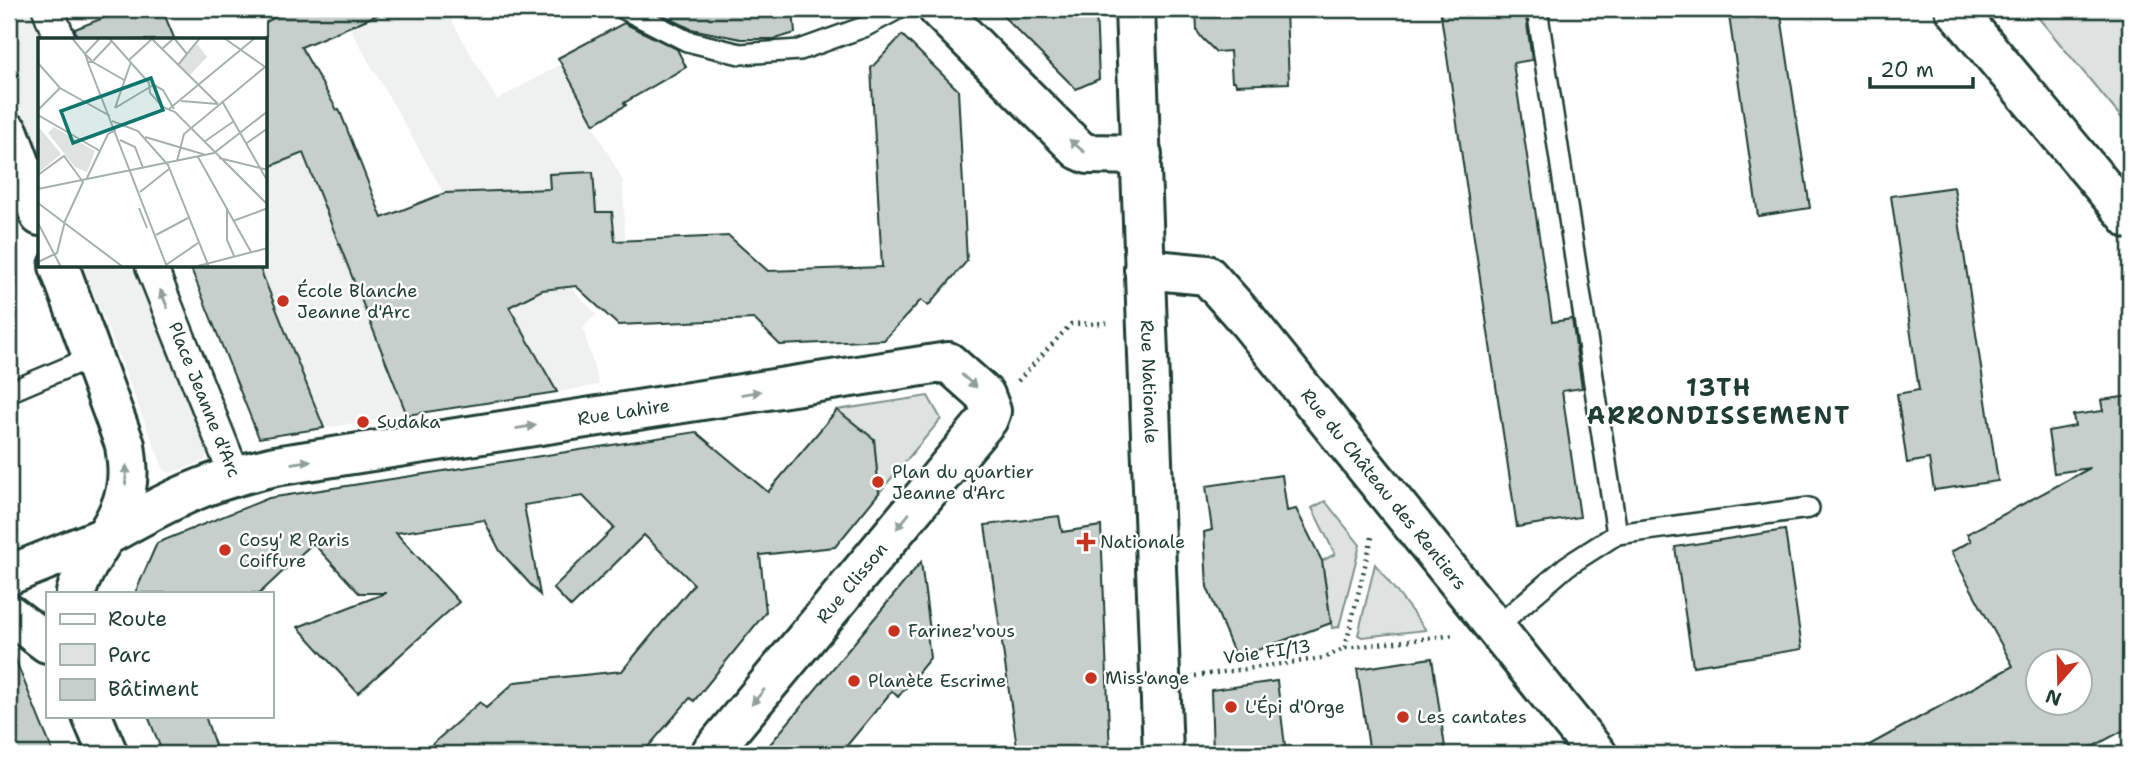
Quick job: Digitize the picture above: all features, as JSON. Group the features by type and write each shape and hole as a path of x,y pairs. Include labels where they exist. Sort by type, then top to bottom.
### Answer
{"street":[{"path":"48,9 59,38"},
{"path":"938,9 1079,150 1088,155 1142,155"},
{"name":"Rue Nationale","path":"1135,9 1163,754"},
{"path":"1955,9 2130,219"},
{"path":"9,133 38,211"},
{"path":"61,268 125,445 128,469 122,500 80,576 76,592"},
{"name":"Place Jeanne d'Arc","path":"9,575 102,538 168,502 234,476 151,268"},
{"name":"Rue du Château des Rentiers","path":"1144,269 1207,275 1256,332 1479,631 1597,754"},
{"name":"Rue Lahire","path":"234,476 289,464 947,362 985,395 991,411"},
{"name":"Rue Clisson","path":"710,754 979,430 991,411"},
{"path":"9,614 46,642"},
{"path":"93,718 105,753"}],"lane":[{"path":"624,9 687,41 740,54 800,50 864,27 898,9"},
{"path":"1537,9 1617,534"},
{"path":"9,392 94,356"},
{"path":"1479,631 1567,566 1617,534 1809,508"}],"path":[{"path":"991,411 1071,324 1115,323"},
{"path":"1345,648 1375,522"},
{"name":"Voie FI/13","path":"1191,677 1324,658 1345,648 1479,631"}],"shaded area":[{"path":"9,9 34,9 46,38 38,38 38,153 9,78"},
{"path":"339,9 445,9 497,100 560,65 623,181 625,241 614,242 572,288 596,314 583,328 599,385 557,392"},
{"name":"École Blanche Jeanne d'Arc","path":"303,153 407,415 259,438 191,268 268,268 268,167"},
{"path":"84,268 137,268 208,450 205,460 173,472 163,468"}],"green space":[{"path":"2031,9 2130,9 2130,128"},
{"path":"928,396 941,419 879,493 874,439 837,410"},
{"path":"1325,501 1360,545 1339,627 1332,628 1322,561 1335,554 1312,508"},
{"path":"1375,564 1426,630 1362,637 1358,635"}],"building":[{"path":"108,9 162,9 174,38 77,38 75,29 111,15"},
{"path":"291,9 391,9 301,47 337,110 339,109 382,218 445,193 550,189 549,174 593,172 596,212 612,212 615,241 729,236 768,271 882,267 871,68 902,35 958,90 967,261 928,306 921,300 884,340 780,345 754,319 618,325 576,286 542,290 509,307 557,392 407,415 303,153 268,167 266,22"},
{"path":"651,9 793,9 795,33 775,39 741,39 691,29"},
{"path":"996,9 1096,9 1099,79 1076,89"},
{"path":"1196,9 1262,9 1262,13 1286,11 1289,83 1236,85 1235,81 1232,81 1230,51 1216,52 1202,38 1197,31"},
{"path":"1440,9 1525,9 1532,60 1513,63 1552,322 1572,319 1582,388 1562,391 1580,517 1517,527"},
{"path":"1728,9 1780,9 1810,208 1758,216"},
{"path":"624,23 677,49 686,67 594,124 558,58"},
{"path":"1954,187 1998,481 1934,490 1929,459 1907,463 1897,394 1919,390 1891,196"},
{"path":"191,268 260,268 324,428 259,438"},
{"path":"2130,396 2130,727 2079,754 1853,754 2013,666 1951,552 1971,541 1967,534 2090,468 2054,473 2048,431 2075,426 2073,415 2103,411 2101,400"},
{"path":"837,410 874,439 879,493 835,547 760,555 766,612 694,701 690,698 642,754 631,754 623,748 554,754 421,754 480,702 486,708 515,682 622,671 694,584 644,535 571,607 553,588 614,528 583,496 524,505 540,595 500,551 484,520 396,533 459,602 358,693 298,627 386,593 359,593 313,543 261,592 135,592 157,543 269,498 696,432 768,492"},
{"path":"1282,475 1287,511 1296,509 1322,561 1331,623 1236,658 1207,587 1204,532 1212,530 1206,486"},
{"path":"1059,516 1062,532 1101,526 1110,754 1018,754 985,525"},
{"path":"1785,530 1802,649 1693,666 1675,547"},
{"path":"921,562 930,631 927,632 930,658 898,697 892,691 840,754 762,754"},
{"path":"10,646 40,721 54,754 9,754"},
{"name":"Les cantates","path":"1432,658 1446,754 1370,754 1357,669"},
{"path":"1277,681 1286,754 1213,754 1211,690"},
{"path":"149,718 206,718 218,754 163,754"}],"place":[{"name":"École Blanche Jeanne d'Arc","path":"283,301"},
{"name":"Sudaka","path":"363,422"},
{"name":"Plan du quartier Jeanne d'Arc","path":"878,482"},
{"name":"Nationale","path":"1086,542"},
{"name":"Cosy' R Paris Coiffure","path":"225,550"},
{"name":"Farinez'vous","path":"894,631"},
{"name":"Miss'ange","path":"1091,678"},
{"name":"Planète Escrime","path":"854,681"},
{"name":"L'Épi d'Orge","path":"1231,707"},
{"name":"Les cantates","path":"1403,717"}],"district":[{"name":"13TH ARRONDISSEMENT","path":"1719,402"}]}
